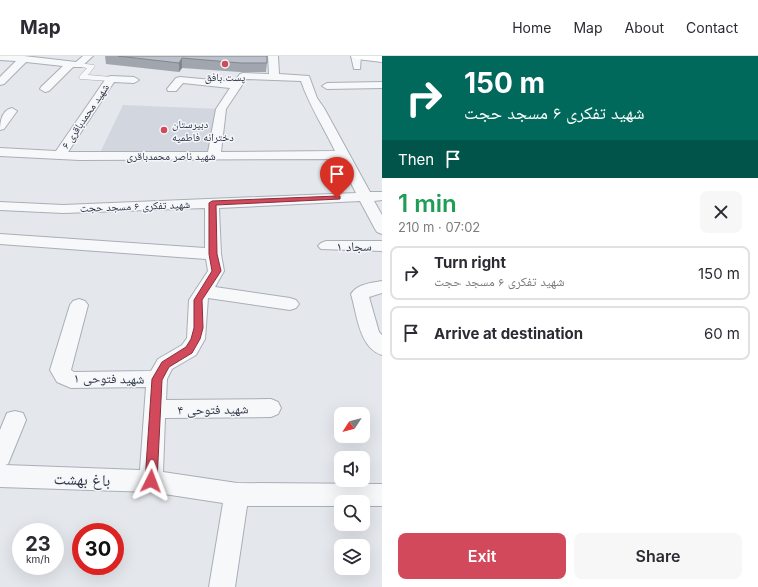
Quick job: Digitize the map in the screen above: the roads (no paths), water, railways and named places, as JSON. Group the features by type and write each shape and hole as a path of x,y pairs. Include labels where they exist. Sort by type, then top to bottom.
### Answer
{"main road":[{"path":"357,60 382,60"}],"street":[{"path":"45,89 75,64 88,56"},
{"path":"273,56 274,77"},
{"path":"0,57 92,66 83,77 134,80"},
{"path":"0,82 24,59"},
{"path":"214,156 222,109 243,76 305,78 312,99 319,108 382,229"},
{"name":"شهید محمدباقری ۶","path":"60,154 111,79"},
{"path":"172,89 180,80 236,85"},
{"path":"327,86 382,85"},
{"path":"0,127 12,111"},
{"name":"شهید ناصر محمدباقری","path":"0,152 214,156 343,155"},
{"name":"شهید تفکری ۶ مسجد حجت","path":"0,206 63,209 140,207 382,196"},
{"path":"151,481 157,379 166,364 189,350 196,339 198,328 198,300 216,271 213,254 212,203"},
{"path":"0,239 213,254"},
{"name":"سجاد ۱","path":"326,246 382,246"},
{"path":"382,287 370,289 360,294 371,335 382,348"},
{"path":"204,291 290,304"},
{"name":"شهید فتوحی ۱","path":"79,305 60,370 64,376 71,380 157,379"},
{"name":"شهید فتوحی ۴","path":"155,409 271,408"},
{"path":"0,457 15,420"},
{"name":"باغ بهشت","path":"0,476 151,481 237,494 382,495"},
{"path":"222,587 237,494"}],"place":[{"name":"پست بافق","path":"225,64"},
{"name":"دبیرستان دخترانه فاطمیه","path":"164,130"}]}
